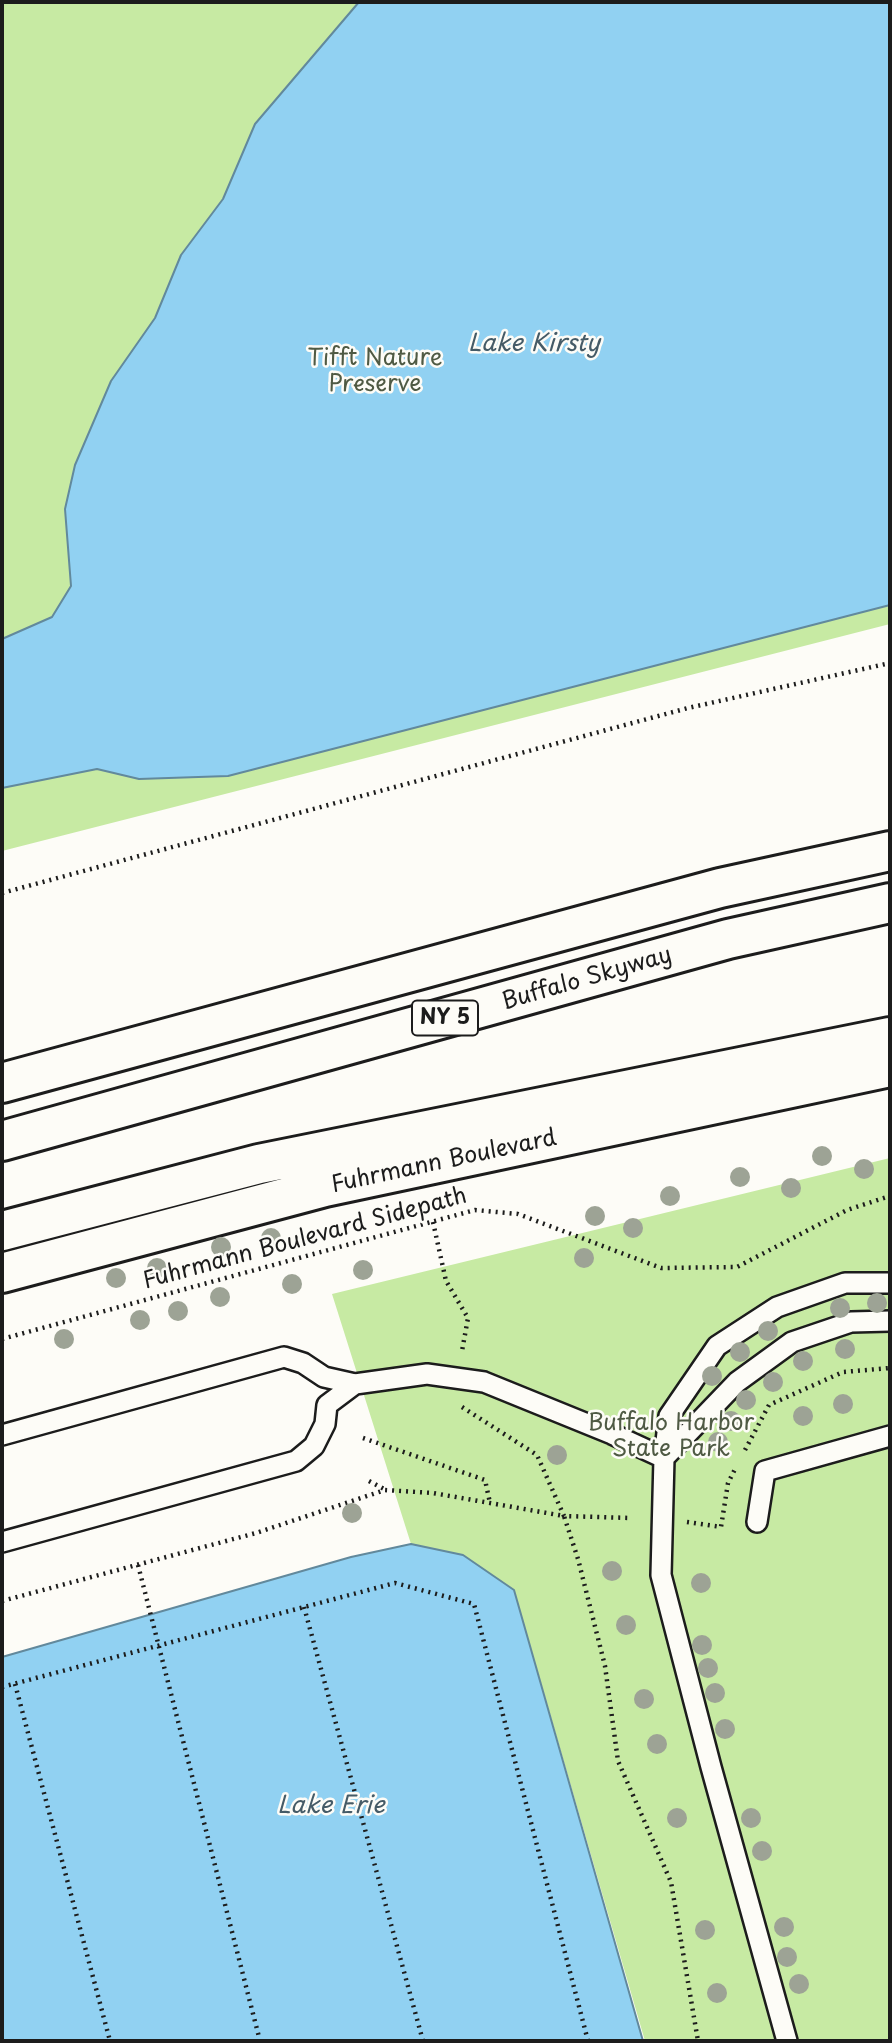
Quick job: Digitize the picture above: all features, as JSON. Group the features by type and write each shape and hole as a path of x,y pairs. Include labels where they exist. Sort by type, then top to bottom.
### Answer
{"main road":[{"name":"NY 5","path":"2,1083 720,888 890,851"},
{"name":"Buffalo Skyway","path":"2,1142 727,939 890,904"},
{"name":"Fuhrmann Boulevard","path":"2,1231 259,1164 890,1037"},
{"name":"Fuhrmann Boulevard","path":"2,1273 325,1187 890,1067"}],"lane":[{"path":"787,2041 710,1766 661,1575 664,1458 669,1416 717,1346 777,1307 845,1283 890,1283"},
{"path":"664,1458 737,1382 792,1342 850,1322 890,1321"},
{"path":"2,1435 284,1357 303,1363 324,1377 355,1384 427,1374 484,1382 664,1458"},
{"path":"2,1542 296,1461 314,1446 325,1424 327,1405 355,1384"},
{"path":"757,1522 765,1471 890,1436"}],"path":[{"path":"2,893 688,708 890,663"},
{"name":"Fuhrmann Boulevard Sidepath","path":"2,1339 475,1210 518,1214 661,1268 737,1267 847,1210 890,1196"},
{"path":"433,1222 446,1281 468,1318 462,1351"},
{"path":"679,1522 721,1527 728,1483 769,1405 843,1371 890,1368"},
{"path":"457,1397 463,1409 537,1455 564,1516 578,1559 604,1666 618,1761 671,1882 698,2041"},
{"path":"363,1438 485,1480 490,1503"},
{"path":"369,1481 384,1490"},
{"path":"2,1601 256,1533 384,1490 433,1493 564,1516 631,1518"},
{"path":"138,1565 260,2041"},
{"path":"2,1687 395,1583 474,1604 589,2041"},
{"path":"304,1607 423,2041"},
{"path":"15,1684 110,2041"}],"green space":[{"name":"Lake Kirsty","path":"2,2 890,2 890,624 2,851"},
{"name":"Buffalo Harbor State Park","path":"890,1158 890,2041 645,2041 514,1590 463,1555 411,1544 332,1294"}],"water":[{"name":"Lake Kirsty","path":"359,2 890,2 890,605 228,776 139,779 97,769 2,788 2,639 52,617 71,586 65,509 75,465 111,381 155,318 181,255 223,199 255,124"},
{"name":"Lake Erie","path":"411,1544 463,1555 514,1590 643,2041 2,2041 2,1657 351,1557"}],"park label":[{"name":"Tifft Nature Preserve","path":"375,372"}]}
